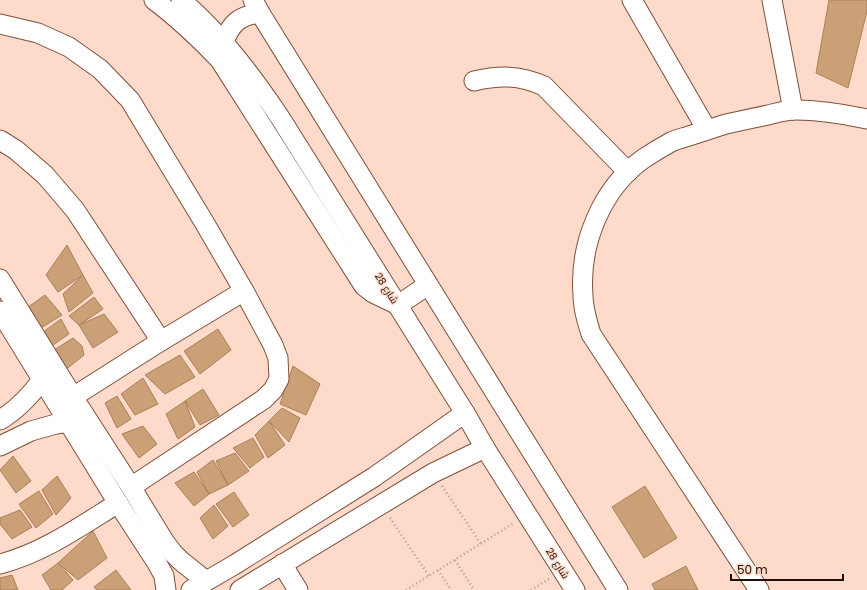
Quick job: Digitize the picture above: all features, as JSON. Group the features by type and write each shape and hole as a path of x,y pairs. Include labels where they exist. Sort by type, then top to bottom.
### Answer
{"street":[{"path":"154,0 184,24 220,60 364,286 373,293 398,305 428,285"},
{"name":"شارع 28","path":"181,0 224,42 260,87 398,305 465,412 485,448 575,590"},
{"path":"632,0 707,130"},
{"path":"772,0 793,110"},
{"path":"224,42 227,33 233,25 241,18 250,15 257,7 618,590"},
{"path":"0,24 38,33 69,47 100,69 130,100 196,208 244,291 273,345 278,358 280,368 279,379 273,390 264,399 131,487"},
{"path":"474,81 500,76 526,79 544,86 628,172"},
{"path":"759,590 591,334 583,296 582,276 584,257 595,220 615,187 628,172 642,160 673,141 741,120 793,110 861,115"},
{"path":"0,140 16,150 45,175 75,210 161,341"},
{"path":"0,279 164,541 181,561 198,586 374,478 465,412"},
{"path":"73,397 161,341 244,291"},
{"path":"0,311 118,503 157,563 164,576 166,590"},
{"path":"0,420 24,402 42,380"},
{"path":"0,446 30,431 69,422"},
{"path":"240,590 433,473 485,448"},
{"path":"374,478 384,503"},
{"path":"0,564 37,550 63,537 118,503"},
{"path":"282,564 298,590"}],"path":[{"path":"433,473 481,544"},
{"path":"384,503 429,576"},
{"path":"406,590 528,515"},
{"path":"455,560 474,590"},
{"path":"438,570 451,590"},
{"path":"531,590 562,570"}],"building":[{"path":"829,0 867,0 867,11 848,88 816,73"},
{"path":"67,245 83,275 58,292 46,275"},
{"path":"83,275 93,293 69,312 63,294"},
{"path":"45,295 62,315 36,331 24,310"},
{"path":"94,297 103,309 79,325 69,316"},
{"path":"104,314 118,332 93,348 79,325"},
{"path":"61,319 69,334 47,349 39,335"},
{"path":"218,329 231,350 200,374 184,351"},
{"path":"73,338 82,346 84,355 64,371 51,352"},
{"path":"180,355 195,377 165,394 145,375"},
{"path":"293,366 320,384 306,415 280,404"},
{"path":"143,378 158,404 135,415 121,394"},
{"path":"203,389 219,415 200,425 185,401"},
{"path":"117,396 131,419 117,428 105,403"},
{"path":"185,401 195,427 178,439 166,414"},
{"path":"282,408 300,418 289,442 269,421"},
{"path":"269,421 285,445 268,458 255,435"},
{"path":"143,426 157,444 139,458 122,434"},
{"path":"253,438 264,457 250,468 233,448"},
{"path":"235,453 249,471 228,485 216,461"},
{"path":"13,456 31,481 16,493 0,470"},
{"path":"213,460 228,485 209,494 197,472"},
{"path":"194,472 209,494 194,506 175,483"},
{"path":"57,476 71,498 56,515 42,490"},
{"path":"645,486 677,538 644,558 612,507"},
{"path":"39,491 53,514 36,528 19,504"},
{"path":"234,492 249,515 233,527 216,504"},
{"path":"214,505 228,526 213,539 200,518"},
{"path":"20,510 32,527 12,539 0,524 0,518"},
{"path":"93,531 107,558 78,580 58,563"},
{"path":"58,563 73,580 62,590 51,590 42,575"},
{"path":"686,566 698,590 655,590 652,584"},
{"path":"116,570 131,590 97,590 94,587"},
{"path":"12,575 18,590 0,590 0,578"}]}
